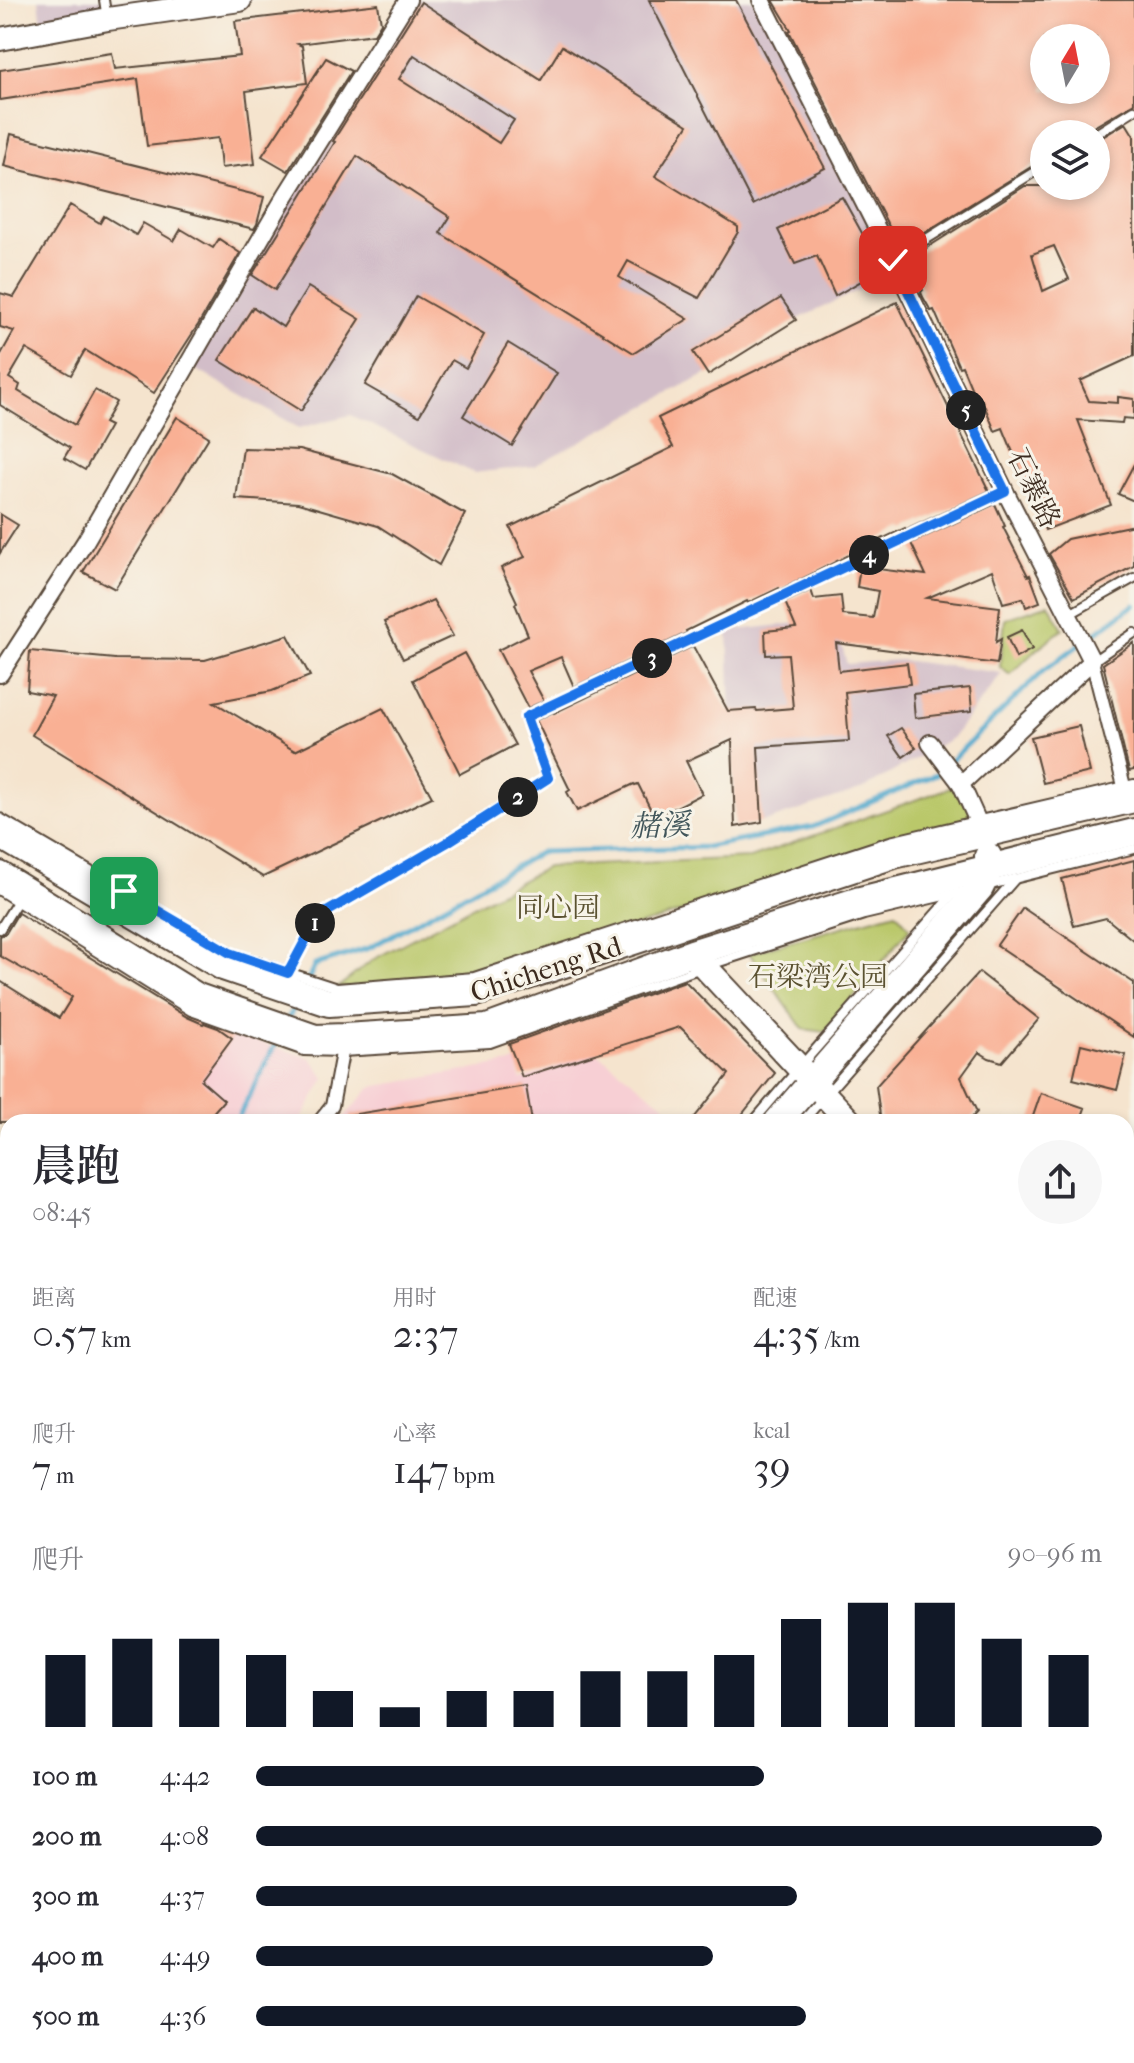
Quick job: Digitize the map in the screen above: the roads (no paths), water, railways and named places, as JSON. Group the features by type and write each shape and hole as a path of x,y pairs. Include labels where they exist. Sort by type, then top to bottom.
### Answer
{"main road":[{"name":"Chicheng Rd","path":"11,842 223,967 285,980 333,995 476,993 980,827 1131,790"},
{"path":"784,1114 985,878 980,827"},
{"name":"Chicheng Rd","path":"9,887 198,997 254,1025 310,1045 343,1044 487,1028 698,960 860,900 985,878 1134,832"},
{"path":"9,887 11,842"},
{"path":"698,960 843,1114"}],"street":[{"path":"0,39 106,10 240,0"},
{"path":"0,674 85,542 286,195 408,0"},
{"name":"石寨路","path":"761,0 1092,661"},
{"path":"961,784 1092,661 1131,790"},
{"path":"930,743 961,784 980,827"},
{"path":"326,1114 332,1106 343,1044"}],"lane":[{"path":"1110,125 1134,110"},
{"path":"893,260 1030,175"},
{"path":"0,818 230,953 285,980 318,917 446,843 548,778 526,717 1005,491"},
{"path":"1068,615 1134,578"},
{"path":"1092,661 1134,633"},
{"path":"698,960 953,894 985,878 1017,877 1134,849"},
{"path":"765,1114 812,1081 1017,877"},
{"path":"0,929 9,887"},
{"path":"804,1114 812,1081 953,894"}],"waterway":[{"name":"赭溪","path":"308,980 315,965 369,948 541,852 706,847 813,827 937,774 1043,671 1134,605"},
{"name":"赭溪","path":"288,1019 298,1000"},
{"name":"赭溪","path":"240,1114 278,1039"}],"park label":[{"name":"同心园","path":"558,907"},
{"name":"石梁湾公园","path":"818,976"}]}
